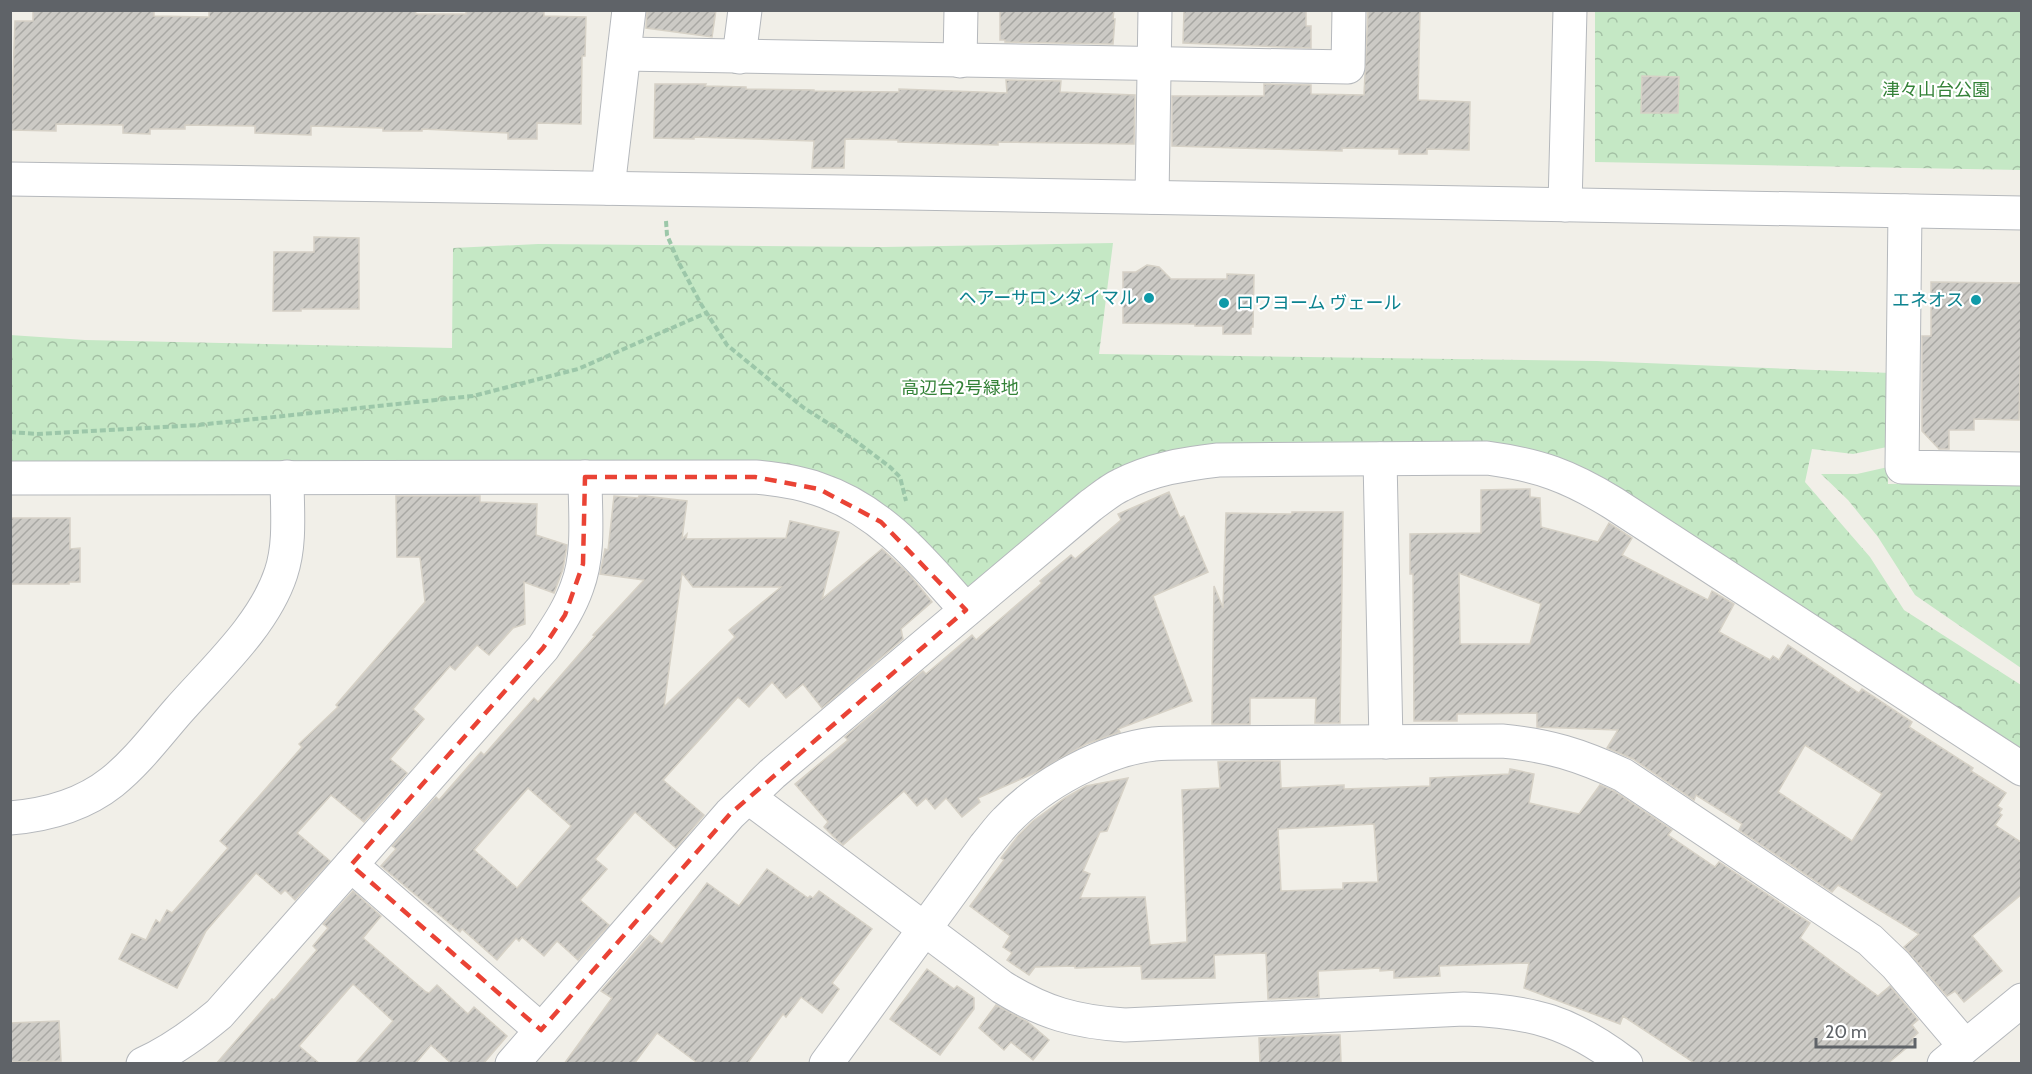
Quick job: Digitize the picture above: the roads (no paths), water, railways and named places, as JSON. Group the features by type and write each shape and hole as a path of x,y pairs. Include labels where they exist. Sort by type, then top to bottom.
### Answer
{"street":[{"path":"608,188 629,10"},
{"path":"739,57 745,10"},
{"path":"960,61 961,10"},
{"path":"1152,197 1155,10"},
{"path":"624,54 1348,67 1349,10"},
{"path":"1565,205 1570,10"},
{"path":"10,179 2022,213"},
{"path":"1905,211 1902,467 2022,469"},
{"path":"512,1064 730,814 771,774 1089,506 1120,485 1153,472 1184,464 1218,460 1487,458 1518,462 1550,471 1581,484 2022,769"},
{"path":"1380,459 1386,742"},
{"path":"10,818 57,811 85,799 112,782 138,757 243,637 267,605 281,572 287,539 287,477"},
{"path":"143,1064 192,1037 219,1014 543,648 565,615 578,587 585,541 585,477"},
{"path":"10,478 755,477 787,481 819,489 850,503 881,522 911,549 966,610"},
{"path":"826,1064 1006,820 1036,795 1062,778 1108,756 1153,744 1502,741 1534,744 1591,760 1623,775 1869,940 1896,965 1955,1055 2022,1000"},
{"path":"748,797 1002,987 1027,1002 1055,1014 1091,1023 1125,1025 1464,1009 1497,1010 1530,1015 1565,1026 1599,1043 1626,1064"},
{"path":"351,865 542,1030"}],"place":[{"name":"ヘアーサロンダイマル","path":"1149,298"},
{"name":"エネオス","path":"1976,300"},
{"name":"ロワヨーム ヴェール","path":"1224,303"}],"park label":[{"name":"津々山台公園","path":"1936,90"},
{"name":"高辺台2号緑地","path":"960,388"}]}
